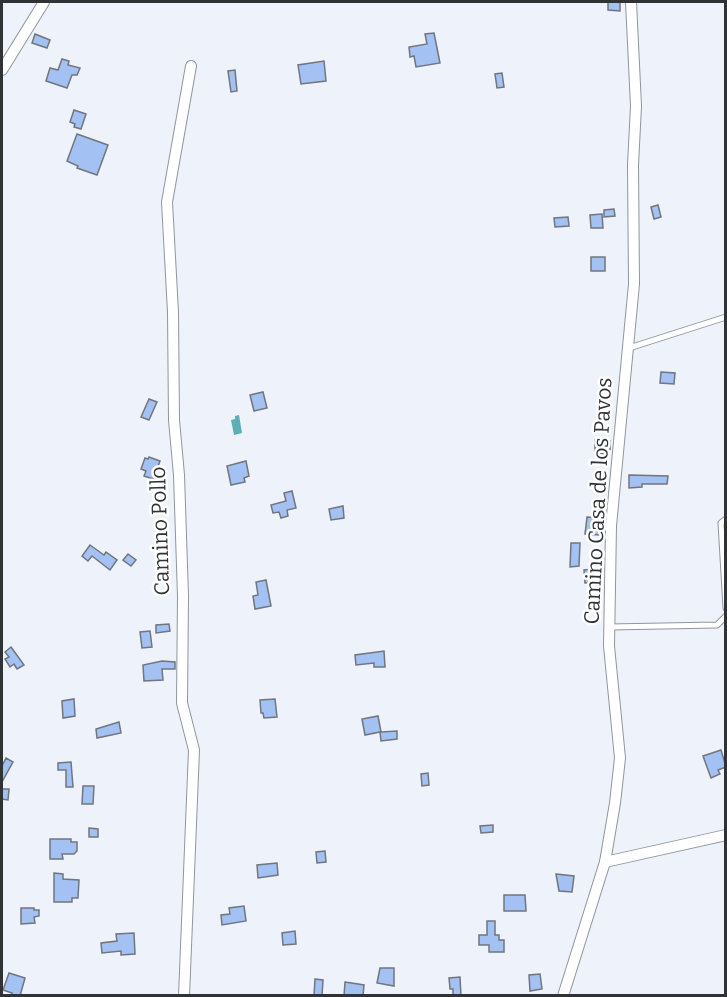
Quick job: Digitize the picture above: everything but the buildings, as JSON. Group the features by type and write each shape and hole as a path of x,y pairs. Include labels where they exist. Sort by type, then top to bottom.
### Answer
{"street":[{"path":"2,70 44,2"},
{"name":"Camino Casa de los Pavos","path":"563,996 605,862 620,758 609,627 611,526 634,284 633,165 636,106 631,2"},
{"name":"Camino Pollo","path":"184,996 194,750 182,703 183,585 167,202 190,66"},
{"path":"605,862 726,835"}],"lane":[{"path":"627,348 726,317"},
{"path":"726,519 721,523 726,608"},
{"path":"609,627 717,625 726,616"}],"water":[{"path":"239,415 242,433 234,435 231,420"}]}
